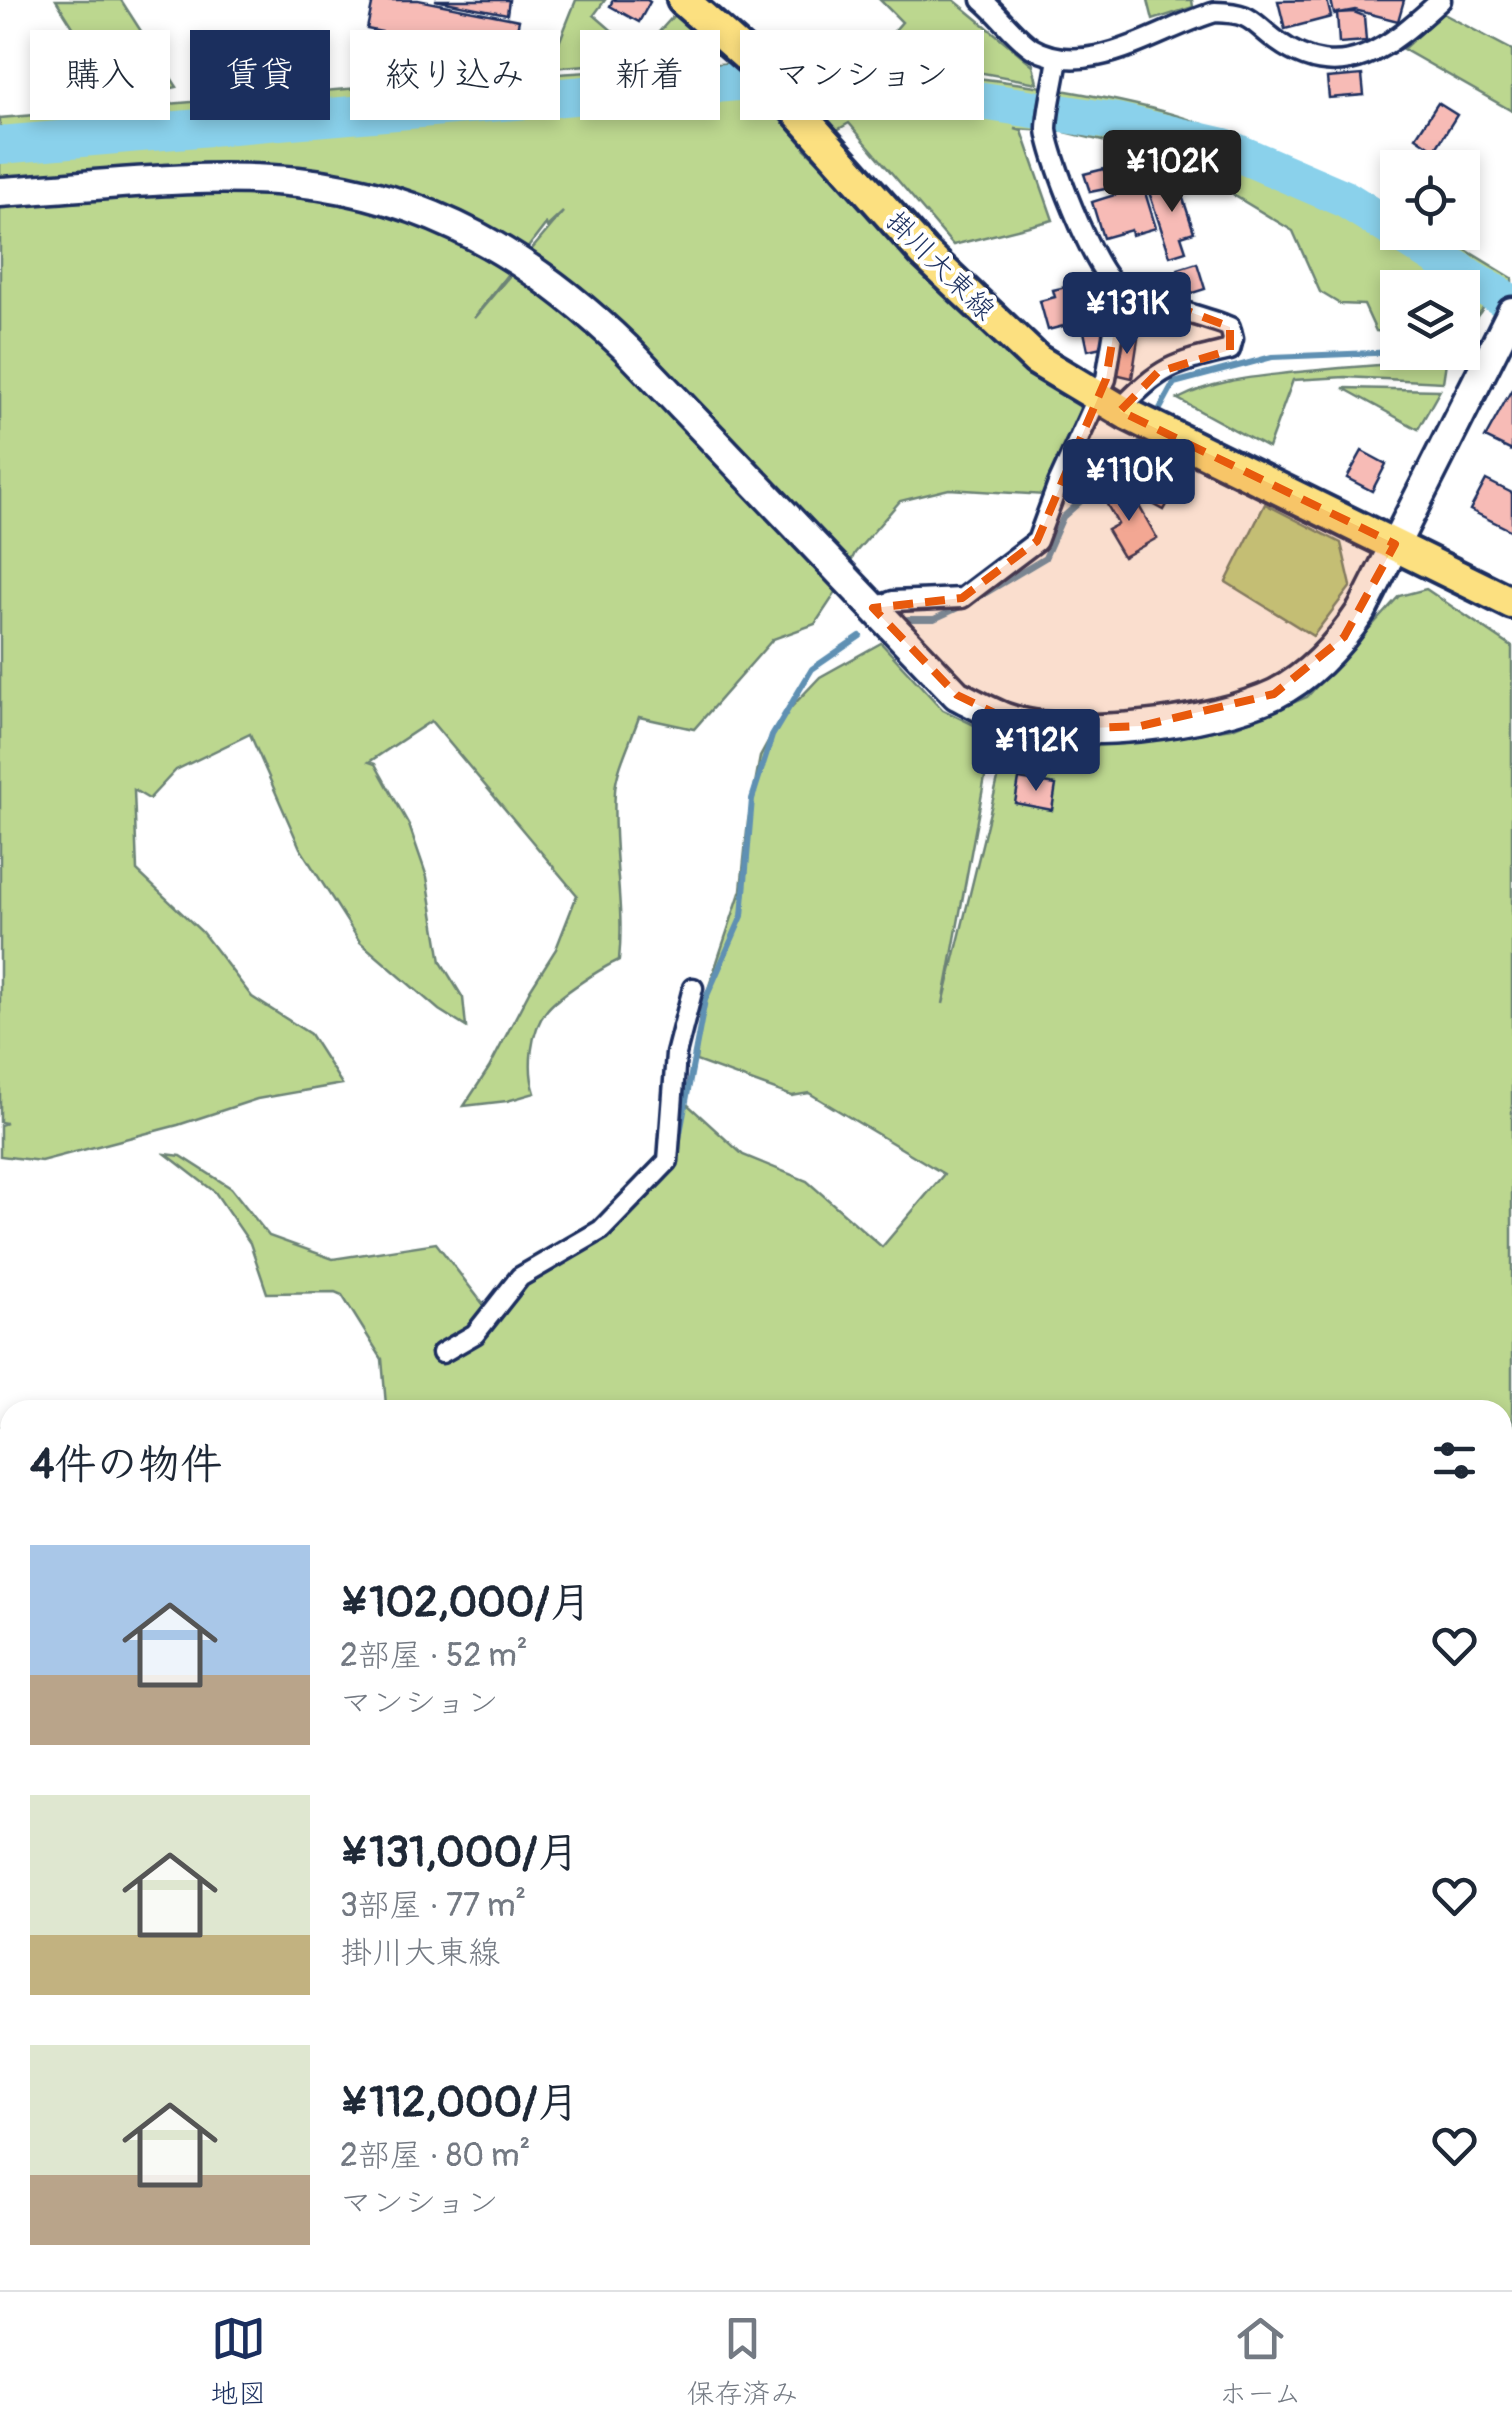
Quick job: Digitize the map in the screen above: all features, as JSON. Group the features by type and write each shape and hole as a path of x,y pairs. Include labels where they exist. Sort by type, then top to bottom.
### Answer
{"main road":[{"name":"掛川大東線","path":"683,0 751,60 937,265 1037,360 1171,437 1512,603"}],"street":[{"path":"990,3 1031,47 1058,58 1100,57 1216,12 1236,12 1315,62 1346,62 1397,40 1441,0"},
{"path":"1058,58 1047,131 1084,239 1113,283 1118,306 1106,379 1114,407"},
{"path":"0,192 216,180 298,182 360,193 416,209 464,229 526,264 578,302 957,695 1007,719 1064,729 1141,726 1212,714 1274,694 1309,671 1344,637 1396,544 1512,312"},
{"path":"873,608 893,601 962,598 1037,541 1058,484 1114,407 1158,372 1179,362 1230,350 1230,328 1113,283"},
{"path":"442,1353 474,1334 520,1277 601,1230 668,1160 676,1054 693,988"}],"highlighted area":[{"path":"1113,283 1230,327 1230,350 1158,372 1120,411 1395,544 1344,637 1274,694 1141,726 1065,729 1007,719 957,695 873,608 962,598 1037,541 1106,379 1118,306"}],"green space":[{"path":"56,0 121,0 140,30 75,30"},
{"path":"576,0 605,0 594,15 611,30 580,30 580,66 560,67 560,40"},
{"path":"880,0 954,0 1033,65 1037,83 984,73 984,30 895,30 902,22"},
{"path":"1148,0 1192,0 1193,7 1153,20"},
{"path":"677,12 698,30 661,30"},
{"path":"1442,13 1512,50 1512,111 1403,49"},
{"path":"740,63 740,120 984,120 984,79 1107,98 1214,128 1380,202 1380,250 1466,250 1512,278 1512,316 1487,303 1480,312 1480,270 1380,270 1380,331 1376,331 1364,305 1340,304 1320,292 1293,231 1235,196 1206,166 1065,132 1015,129 1022,131 1053,220 953,245 849,123 805,149 1078,402 1080,409 1045,495 949,489 900,501 855,553 815,624 773,639 694,729 639,717 615,791 619,960 570,990 541,1019 532,1050 535,1093 464,1106 556,949 577,895 431,721 369,762 375,764 409,825 427,877 441,962 463,998 466,1027 439,1010 360,942 300,848 250,734 176,770 149,799 134,790 137,871 202,932 252,997 310,1034 342,1084 257,1099 178,1125 41,1161 0,1156 0,1125 6,1123 0,1122 0,208 165,180 0,177 0,118 170,120 170,104 190,102 190,120 330,120 330,90 350,89 350,120 560,120 560,74 580,73 580,120 720,120 720,64","holes":["563,212 474,318 546,224 547,227"]},
{"path":"1354,367 1445,370 1443,382 1345,377 1293,380 1268,448 1178,399 1207,387 1252,377"},
{"path":"1343,388 1440,390 1418,429"},
{"path":"1265,504 1341,543 1351,586 1313,636 1226,582"},
{"path":"1426,589 1512,647 1512,1400 386,1400 382,1359 342,1295 267,1293 250,1243 215,1192 166,1154 181,1156 231,1188 269,1236 333,1259 436,1243 483,1304 601,1230 668,1161 675,1093 743,1155 807,1181 882,1247 944,1174 809,1093 792,1096 696,1061 700,1013 741,890 760,757 782,717 820,677 881,643 943,710 993,734 943,1004 1009,734 1067,744 1232,728 1307,697 1399,596"}],"building":[{"path":"373,0 418,0 519,20 517,30 367,29"},
{"path":"435,0 509,0 507,14"},
{"path":"613,0 650,2 639,22 610,6"},
{"path":"1327,0 1331,17 1285,29 1278,1"},
{"path":"1331,0 1404,0 1398,21 1355,10 1334,14"},
{"path":"1337,13 1364,16 1366,41 1339,43"},
{"path":"1362,75 1364,95 1329,98 1327,78"},
{"path":"1438,103 1457,115 1435,150 1416,137"},
{"path":"1130,163 1136,184 1119,189 1117,184 1113,185 1109,170"},
{"path":"1104,169 1110,188 1090,192 1084,174"},
{"path":"1177,180 1194,232 1181,236 1186,251 1170,256 1148,189"},
{"path":"1143,186 1156,228 1103,238 1092,202"},
{"path":"1197,263 1205,289 1186,295 1178,269"},
{"path":"1070,286 1079,322 1048,330 1040,301 1055,297 1053,290"},
{"path":"1101,323 1106,346 1088,350 1083,327"},
{"path":"1121,336 1138,339 1132,378 1115,374"},
{"path":"1512,389 1512,451 1485,438"},
{"path":"1362,451 1386,464 1372,491 1347,478"},
{"path":"1159,462 1183,476 1164,510 1140,497"},
{"path":"1486,480 1512,493 1512,531 1470,510"},
{"path":"1129,488 1157,538 1123,557 1107,530 1118,524 1105,501"},
{"path":"1019,779 1056,785 1052,810 1015,803"}],"waterway":[{"path":"0,145 738,82 820,79 1117,122 1224,147 1345,199 1512,304"},
{"path":"1156,416 1174,383 1272,357 1380,353"},
{"path":"908,619 934,619 1045,558 1063,517 1134,454 1145,435"},
{"path":"677,1149 705,1000 742,916 752,799 772,736 812,669 860,636"}]}
